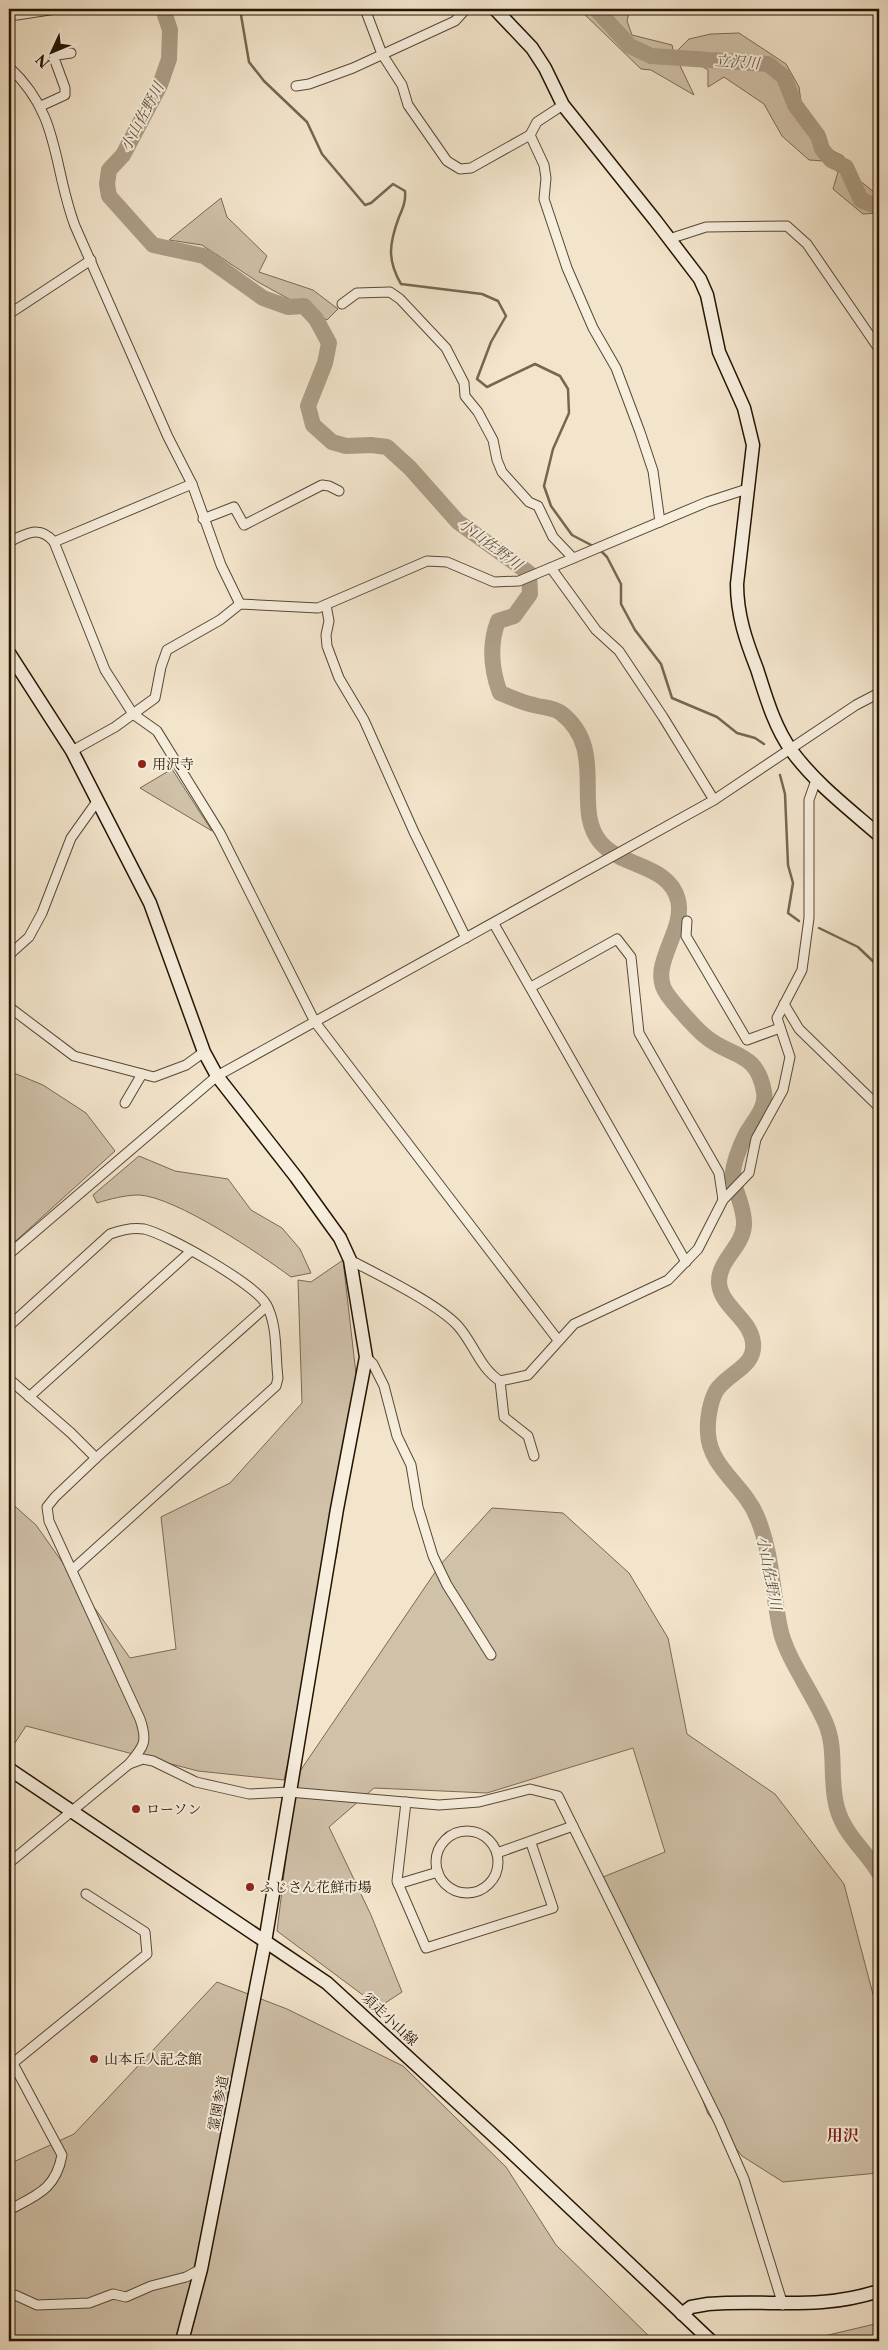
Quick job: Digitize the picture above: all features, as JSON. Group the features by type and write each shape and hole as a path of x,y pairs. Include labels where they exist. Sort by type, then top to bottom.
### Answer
{"street":[{"path":"15,9 17,15 56,9"},
{"path":"365,9 382,54 402,85 408,105 447,161 460,169 471,168 530,135 537,122 563,105"},
{"path":"296,86 309,84 344,72 455,21 466,9"},
{"path":"495,9 532,48 545,68 563,105 700,279 708,295 718,352 750,425 753,445 746,489 737,584 737,607 741,627 776,724 791,750 816,780 879,834"},
{"path":"41,106 65,94 65,88 54,58 58,55 71,53"},
{"path":"9,67 30,88 41,106 54,140 64,198 168,437 192,484 221,565 240,604"},
{"path":"530,135 544,166 546,178 544,199 567,268 593,328 616,368 640,432 653,471 660,522"},
{"path":"668,239 706,227 787,226 807,244 879,349"},
{"path":"9,314 91,260"},
{"path":"342,304 357,293 390,292 426,325 446,348 464,383 465,396 478,412 493,440 502,472 529,502 538,506 552,537 573,558"},
{"path":"54,542 192,484"},
{"path":"204,519 234,507 244,525 322,485 329,486 338,491"},
{"path":"72,751 133,714 155,698 161,667 168,650 220,620 240,604 318,608 427,562 446,562 494,582 519,581 707,502 746,489"},
{"path":"9,542 33,531 42,532 54,542 105,670 133,714 157,731 220,833 315,1022 558,1340"},
{"path":"551,568 596,630 619,652 663,717 714,800"},
{"path":"326,605 329,621 326,646 339,678 364,720 414,832 466,938"},
{"path":"9,653 72,751 150,903 204,1052 217,1076 332,1226 350,1260 366,1356 373,1364 384,1386 397,1436 410,1465 418,1507 433,1556 447,1585 490,1655"},
{"path":"9,1254 217,1076 494,924 714,800 856,706 879,693"},
{"path":"500,1381 528,1375 558,1340 581,1320 668,1280 698,1249 725,1198 749,1173 756,1139 783,1090 789,1070 790,1057 778,1018 802,970 810,891 809,800 816,780"},
{"path":"9,955 29,937 42,913 71,838 98,800"},
{"path":"687,922 686,936 747,1040 780,1028"},
{"path":"494,924 686,1262"},
{"path":"531,987 617,939 631,957 639,1032 719,1173 725,1198"},
{"path":"784,1004 799,1029 879,1107"},
{"path":"9,1008 74,1056 154,1077 172,1072 204,1052"},
{"path":"126,1103 142,1074"},
{"path":"9,1326 110,1234 123,1229 142,1228 241,1281 262,1297 273,1326 278,1378 276,1386 72,1570"},
{"path":"29,1397 190,1252"},
{"path":"350,1260 441,1312 458,1326 477,1357 500,1381 504,1417 528,1436 534,1456"},
{"path":"9,1863 74,1812 128,1764 142,1748 144,1730 49,1521 47,1507 55,1496 96,1458 267,1306"},
{"name":"霊園参道","path":"182,2341 201,2269 265,1942 337,1508 366,1356"},
{"path":"9,1379 96,1458"},
{"path":"128,1764 143,1759 153,1761 196,1782 249,1794 289,1792 439,1805 479,1802 530,1789 558,1796 719,2122 744,2179 783,2305"},
{"name":"須走小山線","path":"9,1769 327,1983 711,2341"},
{"path":"406,1802 397,1881 426,1948 553,1908 531,1843"},
{"path":"497,1853 531,1843 573,1826"},
{"path":"468,1830 486,1837 497,1853 498,1864 496,1874 486,1886 472,1893 461,1892 451,1888 443,1881 438,1872 437,1852 449,1836 458,1832 468,1830"},
{"path":"398,1884 438,1872"},
{"path":"9,2210 46,2190 53,2182 60,2166 62,2155 11,2060 147,1954 145,1932 86,1894"},
{"path":"9,2295 15,2295 37,2305 89,2303 113,2294 126,2297 151,2286 186,2278 201,2269"},
{"path":"682,2314 691,2307 708,2304 783,2305 840,2302 879,2291"}],"shaded area":[{"path":"579,9 630,9 627,21 632,35 672,45 694,95 651,70 641,69"},
{"path":"739,33 786,64 799,87 802,109 829,149 843,156 855,177 879,196 879,213 863,214 833,189 838,172 824,161 809,160 782,136 764,104 724,77 708,87 708,70 677,51 689,39 711,34"},
{"path":"221,198 227,217 267,256 259,272 313,290 338,309 327,320 258,282 202,245 169,240"},
{"path":"172,769 212,831 140,788"},
{"path":"9,1071 43,1085 86,1113 115,1151 9,1247"},
{"path":"139,1156 175,1171 228,1179 251,1210 282,1228 300,1249 311,1273 291,1277 217,1228 174,1205 155,1198 134,1195 97,1203 93,1195"},
{"path":"343,1260 356,1374 337,1553 312,1651 284,1780 198,1771 26,1726 9,1752 9,1501 36,1525 130,1658 176,1649 161,1517 230,1483 302,1403 298,1280 311,1282"},
{"path":"492,1508 563,1513 629,1573 668,1638 687,1734 775,1794 844,1884 879,2017 878,2173 783,2182 742,2156 708,2114 659,1989 603,1877 665,1852 633,1748 487,1793 374,1788 329,1827 371,1915 402,1992 379,2007 277,1931 296,1777 440,1565"},
{"path":"217,1982 287,2009 403,2066 506,2167 556,2245 654,2341 9,2341 9,2164 74,2134"},
{"path":"879,2323 879,2341 803,2341"}],"waterway":[{"name":"小山佐野川","path":"163,9 170,30 169,59 160,85 123,155 109,170 107,184 109,196 153,245 204,256 263,298 288,307 304,306 316,319 329,343 325,363 308,406 313,425 332,442 346,446 371,445 387,447 410,468 458,522 529,573 530,594 514,616 498,621 495,630 492,657 500,693 525,703 558,711 575,728 583,744 587,761 589,814 593,829 601,843 610,851 665,879 673,888 678,900 677,924 661,972 662,983 667,994 701,1033 714,1043 749,1062 760,1078 764,1092 763,1104 743,1140 733,1172 734,1183 744,1219 743,1233 722,1267 719,1283 725,1299 747,1327 751,1335 753,1351 746,1364 727,1379 716,1391 709,1411 708,1433 714,1456 751,1506 762,1530 769,1558 777,1614 783,1639 821,1713 829,1734 833,1787 840,1817 850,1834 879,1873"},
{"path":"240,9 249,62 264,81 307,122 322,154 365,205 371,203 393,184 405,191 404,204 393,235 391,252 393,267 401,284 482,294 498,301 506,316 491,342 477,379 487,387 535,364 560,376 568,389 569,413 553,449 544,486 551,506 572,535 593,546"},
{"name":"立沢川","path":"596,9 630,46 651,56 768,64 784,77 795,105 818,136 822,149 831,160 846,167 861,200 879,207"},
{"path":"600,550 607,557 621,584 621,604 635,630 661,664 672,698 717,717 737,733 755,738 764,744"},
{"path":"780,775 785,794 788,865 793,883 788,913 799,921"},
{"path":"819,928 858,947 879,967"}],"place":[{"name":"用沢寺","path":"142,764"},
{"name":"ローソン","path":"136,1809"},
{"name":"ふじさん花鮮市場","path":"250,1887"},
{"name":"山本丘人記念館","path":"94,2059"}],"district":[{"name":"用沢","path":"843,2135"}]}
